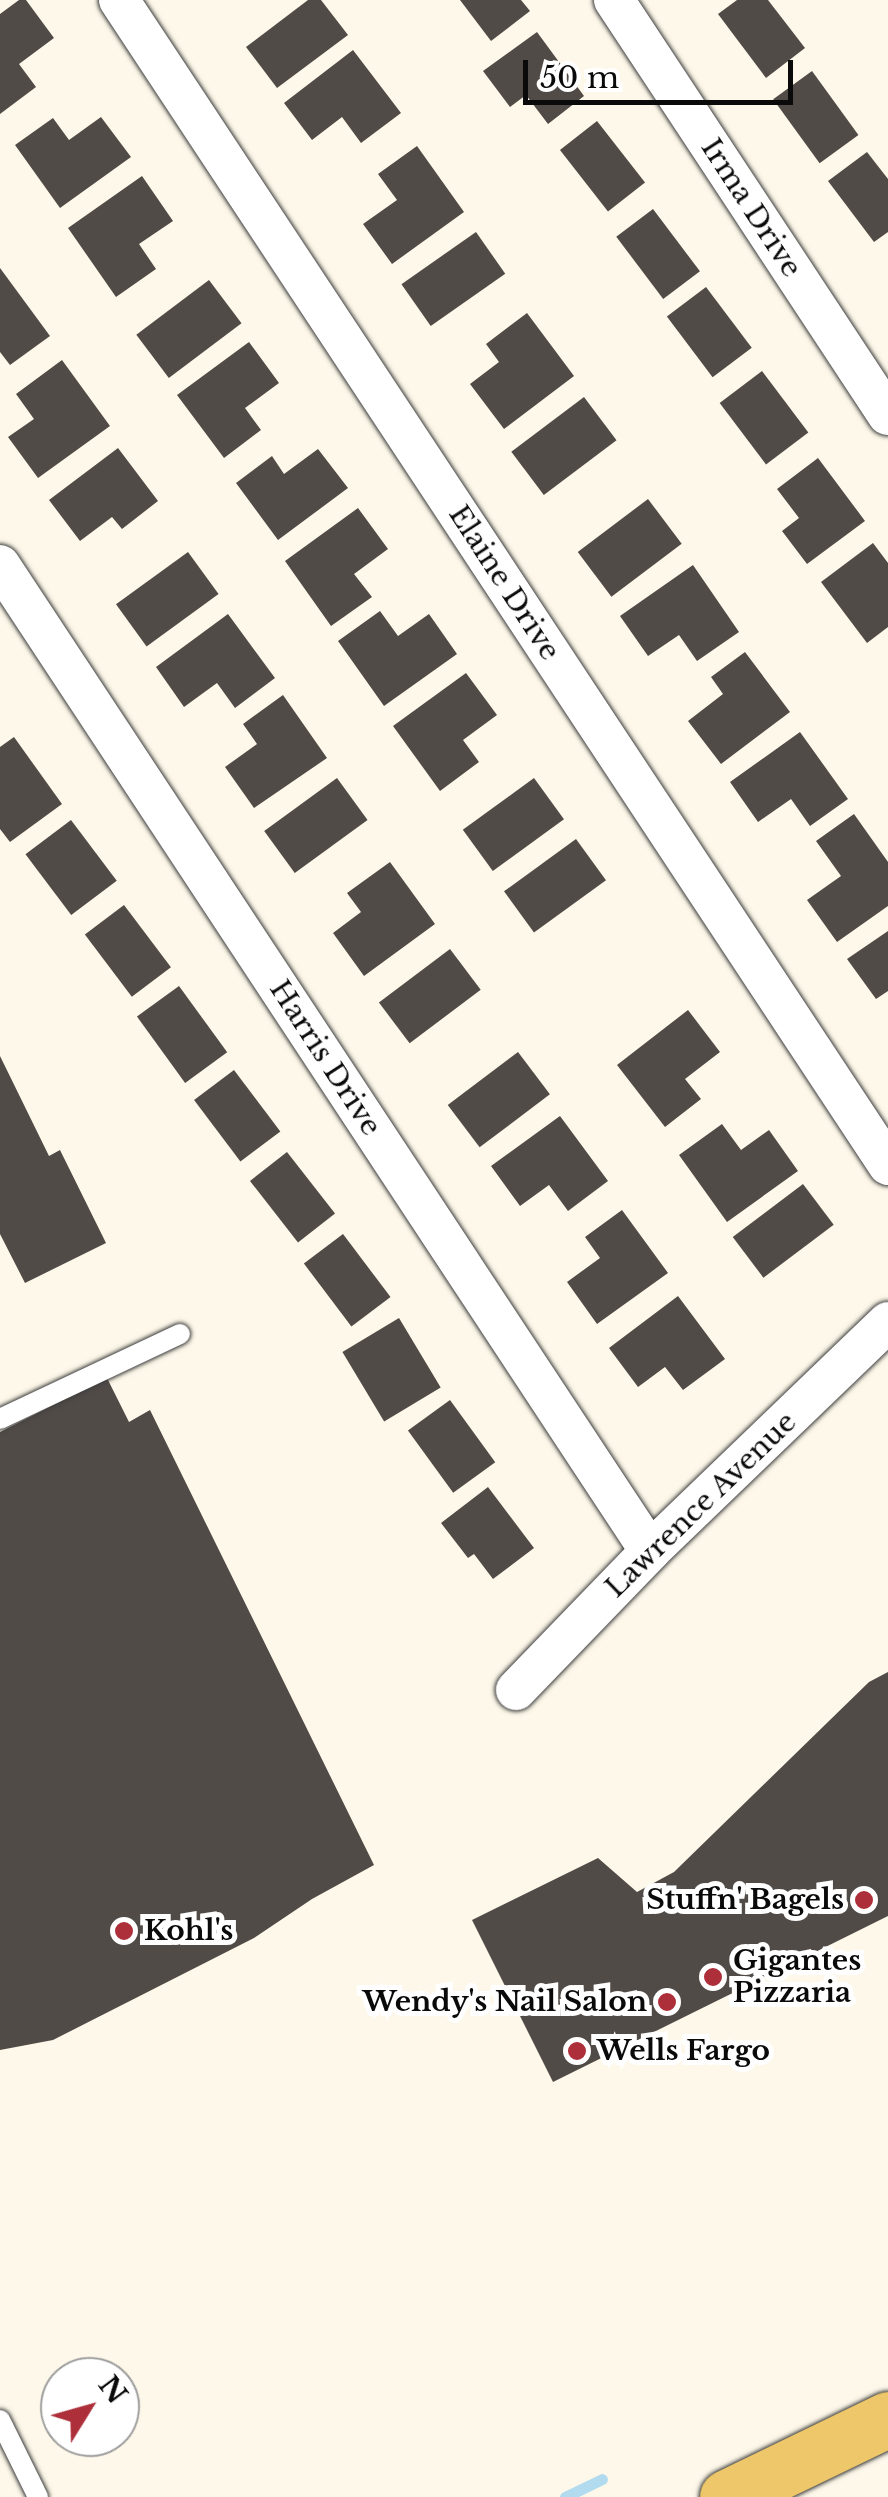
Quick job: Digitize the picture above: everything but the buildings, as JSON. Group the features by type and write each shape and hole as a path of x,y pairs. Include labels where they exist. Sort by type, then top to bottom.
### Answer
{"main road":[{"path":"727,2497 888,2419"}],"street":[{"name":"Elaine Drive","path":"120,0 888,1165"},
{"name":"Irma Drive","path":"614,0 888,415"},
{"name":"Harris Drive","path":"0,566 650,1551"},
{"name":"Lawrence Avenue","path":"516,1690 650,1551 888,1322"}],"lane":[{"path":"0,1418 180,1334"},
{"path":"0,2420 34,2489"}],"waterway":[{"path":"565,2497 602,2479"}],"place":[{"name":"Stuffn' Bagels","path":"864,1900"},
{"name":"Kohl's","path":"124,1931"},
{"name":"Gigantes Pizzaria","path":"713,1977"},
{"name":"Wendy's Nail Salon","path":"667,2002"},
{"name":"Wells Fargo","path":"577,2051"}]}
